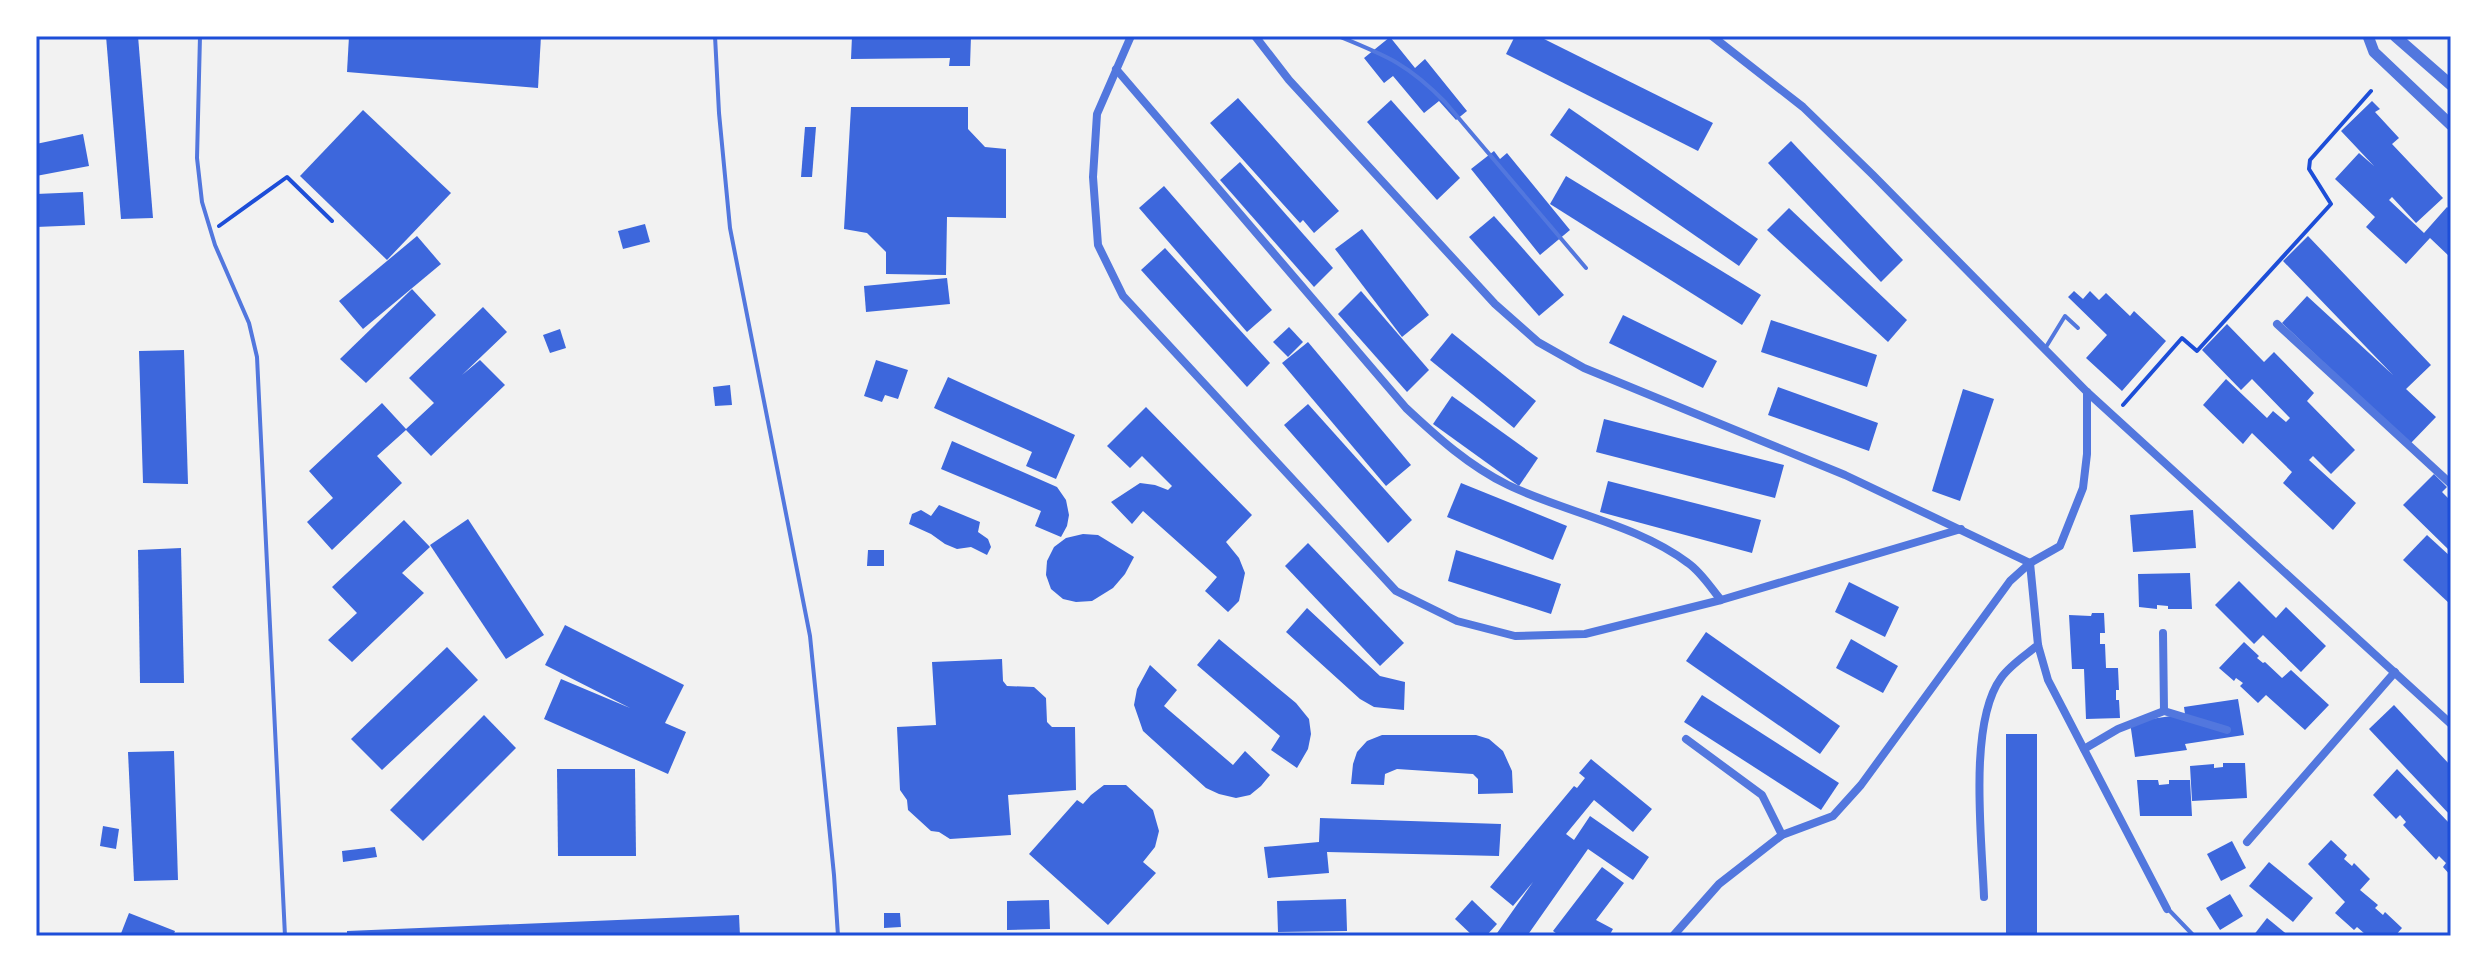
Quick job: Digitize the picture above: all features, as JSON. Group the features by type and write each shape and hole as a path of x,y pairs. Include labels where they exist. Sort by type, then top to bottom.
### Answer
{"street":[{"path":"1131,36 1097,114 1093,177 1098,245 1123,296 1396,591 1457,621 1515,636 1585,634 1721,600 1961,529"},
{"path":"1255,36 1289,80 1495,304 1538,342 1584,368 1845,475 2030,563"},
{"path":"1712,36 1803,107 2087,392 2451,724"},
{"path":"2368,36 2374,52 2451,125"},
{"path":"2395,36 2451,85"},
{"path":"1116,69 1406,408 1439,440 1509,485 1615,526 1666,550 1690,564 1721,600"},
{"path":"2277,324 2451,484"},
{"path":"1673,936 1719,884 1782,835 1833,816 1861,785 2010,581 2030,563 2060,546 2083,488 2087,454 2087,392"},
{"path":"2030,563 2038,645 2048,680 2167,909"},
{"path":"2163,633 2164,711"},
{"path":"1984,897 1980,739 2001,677 2038,645"},
{"path":"2247,842 2395,672"},
{"path":"2084,749 2118,729 2164,711 2227,730"},
{"path":"1686,739 1762,795 1782,835"}],"lane":[{"path":"200,36 197,158 202,202 211,232 249,323 257,357 285,936"},
{"path":"715,36 730,228 810,636 838,936"},
{"path":"1338,36 1392,58 1420,76 1586,268"},
{"path":"2044,349 2065,316 2078,328"},
{"path":"2167,909 2194,936"}],"path":[{"path":"2113,416 2182,338 2197,351 2331,204 2309,169 2310,160 2371,91"},
{"path":"211,232 287,177 332,221"}],"building":[{"path":"106,36 138,36 153,218 121,219"},
{"path":"349,36 541,36 538,88 347,72"},
{"path":"852,36 971,36 970,66 949,66 950,58 851,59"},
{"path":"1515,36 1538,36 1713,123 1698,151 1506,54"},
{"path":"1390,37 1415,68 1425,59 1467,111 1456,120 1439,101 1424,113 1393,76 1384,83 1364,58"},
{"path":"1238,98 1339,211 1314,233 1303,220 1300,223 1210,123"},
{"path":"1391,100 1460,178 1437,200 1367,122"},
{"path":"2372,101 2380,109 2375,112 2399,138 2392,144 2443,198 2416,223 2392,197 2389,200 2424,233 2447,207 2451,210 2451,258 2430,238 2406,264 2366,227 2375,217 2335,179 2359,153 2374,166 2341,131"},
{"path":"851,107 968,107 968,129 985,147 1006,149 1006,218 947,217 946,275 886,274 886,252 867,233 844,229"},
{"path":"1569,108 1758,239 1739,266 1550,135"},
{"path":"363,110 451,193 387,260 300,176"},
{"path":"805,127 816,127 812,177 801,177"},
{"path":"83,134 89,166 36,176 36,144"},
{"path":"1791,141 1903,260 1881,282 1768,163"},
{"path":"1494,151 1500,159 1507,153 1570,230 1540,255 1471,169"},
{"path":"1240,162 1333,268 1314,287 1220,180"},
{"path":"1566,176 1761,295 1742,325 1550,204"},
{"path":"1164,186 1272,310 1247,332 1139,208"},
{"path":"83,192 85,225 36,227 36,194"},
{"path":"1789,208 1907,320 1888,342 1767,230"},
{"path":"1494,216 1564,295 1539,316 1469,237"},
{"path":"645,224 650,242 623,249 618,231"},
{"path":"1362,229 1429,315 1402,337 1335,249"},
{"path":"417,236 441,264 363,329 339,301"},
{"path":"2308,236 2431,365 2406,389 2436,417 2410,444 2282,323 2307,296 2393,375 2283,261"},
{"path":"1165,248 1270,363 1247,387 1141,270"},
{"path":"947,278 950,304 866,312 864,286"},
{"path":"412,289 436,315 366,383 340,359"},
{"path":"1361,291 1429,370 1407,392 1338,314"},
{"path":"2074,291 2083,299 2090,291 2099,300 2106,293 2130,316 2134,311 2166,341 2122,391 2086,358 2107,335 2068,297"},
{"path":"483,307 507,332 462,375 480,360 505,385 431,456 406,430 377,456 402,483 332,550 307,522 333,498 309,471 382,403 406,429 434,403 409,378"},
{"path":"1623,315 1717,361 1703,388 1609,343"},
{"path":"1771,320 1877,355 1867,387 1761,352"},
{"path":"2227,324 2264,362 2274,352 2314,393 2307,401 2355,450 2331,474 2313,456 2309,460 2356,503 2333,530 2283,483 2292,472 2252,433 2243,444 2203,405 2226,379 2267,418 2273,411 2286,422 2290,418 2252,379 2241,390 2202,350"},
{"path":"1289,327 1303,342 1288,357 1273,342"},
{"path":"560,329 566,348 550,353 543,335"},
{"path":"1452,333 1536,401 1514,428 1430,360"},
{"path":"1308,342 1411,465 1386,486 1282,363"},
{"path":"184,350 188,484 143,483 139,351"},
{"path":"876,360 908,370 898,399 885,395 882,402 864,396"},
{"path":"948,377 1075,435 1056,479 1026,466 1032,452 934,408"},
{"path":"730,385 732,405 715,406 713,387"},
{"path":"1778,387 1878,423 1869,451 1768,415"},
{"path":"1963,389 1994,399 1960,501 1932,491"},
{"path":"1452,396 1538,458 1519,486 1433,424"},
{"path":"1308,404 1412,520 1388,543 1284,425"},
{"path":"1146,407 1252,515 1226,542 1239,558 1245,573 1239,601 1228,612 1205,591 1217,577 1143,511 1132,524 1111,502 1140,483 1168,490 1172,486 1142,456 1130,468 1107,446"},
{"path":"1604,419 1784,465 1775,498 1596,452"},
{"path":"952,441 1057,487 1066,500 1069,515 1061,537 1035,526 1041,511 941,469"},
{"path":"2434,474 2447,487 2442,492 2451,501 2451,552 2403,505"},
{"path":"1608,481 1761,520 1752,553 1600,512"},
{"path":"1461,483 1567,526 1553,560 1447,517"},
{"path":"939,505 980,522 978,532 988,539 991,547 987,555 971,547 957,549 909,524 912,514 921,510 931,516"},
{"path":"2193,510 2196,548 2133,552 2130,515"},
{"path":"468,519 544,635 506,659 430,545"},
{"path":"404,520 430,547 402,573 424,593 352,662 328,640 357,613 332,587"},
{"path":"1098,535 1134,557 1113,588 1092,601 1076,602 1063,599 1051,589 1046,575 1047,561 1054,547 1066,538"},
{"path":"2427,535 2451,557 2451,605 2403,560"},
{"path":"1308,543 1404,643 1380,666 1285,566"},
{"path":"181,548 184,683 140,683 138,550"},
{"path":"868,550 884,550 884,566 867,566"},
{"path":"1456,550 1561,584 1551,614 1448,581"},
{"path":"2190,573 2192,609 2168,609 2168,606 2157,605 2157,609 2139,607 2138,574"},
{"path":"2239,581 2276,618 2286,607 2326,646 2301,672 2263,635 2254,644 2215,605"},
{"path":"1849,582 1899,607 1885,637 1835,612"},
{"path":"1307,608 1380,676 1405,682 1404,710 1374,707 1360,699 1286,632"},
{"path":"2092,613 2104,613 2105,633 2100,633 2100,644 2105,644 2106,668 2118,668 2116,700 2119,700 2120,718 2086,719 2084,669 2072,669 2069,615 2091,616"},
{"path":"565,625 684,685 665,723 686,732 668,774 544,719 561,679 630,708 545,665"},
{"path":"1706,632 1840,726 1820,754 1686,661"},
{"path":"1219,639 1296,703 1309,719 1311,734 1308,749 1297,768 1271,750 1280,736 1197,665"},
{"path":"1851,639 1898,666 1883,693 1836,668"},
{"path":"2244,642 2259,656 2257,658 2282,678 2291,670 2329,705 2305,730 2266,695 2258,703 2240,686 2243,683 2236,678 2234,681 2219,668"},
{"path":"447,647 478,680 382,770 351,739"},
{"path":"1002,659 1003,681 1007,686 1034,687 1046,698 1047,722 1052,727 1075,727 1076,790 1008,795 1011,835 950,839 931,831 908,810 907,800 900,790 897,727 936,725 932,662"},
{"path":"1150,665 1177,690 1164,706 1233,765 1245,751 1270,775 1261,786 1250,795 1236,798 1206,788 1143,731 1134,705 1137,689"},
{"path":"1702,695 1839,783 1821,810 1684,722"},
{"path":"2238,699 2244,735 2185,744 2187,750 2135,757 2130,722 2185,714 2184,707"},
{"path":"2394,705 2451,766 2451,816 2369,729"},
{"path":"484,715 516,748 423,841 390,810"},
{"path":"2006,734 2037,734 2037,936 2006,936"},
{"path":"1382,735 1476,735 1489,739 1503,751 1512,771 1513,793 1478,794 1478,779 1473,774 1397,769 1385,774 1384,785 1351,784 1357,752 1367,741"},
{"path":"174,751 178,880 134,881 128,752"},
{"path":"1591,759 1652,809 1633,832 1594,800 1566,834 1574,840 1590,816 1649,857 1633,880 1588,849 1527,936 1495,936 1533,882 1513,906 1490,887 1574,786 1577,788 1585,778 1579,773"},
{"path":"2223,763 2245,763 2247,798 2192,801 2190,766 2214,764 2214,768 2223,767"},
{"path":"557,769 635,769 636,856 558,856"},
{"path":"2397,769 2451,825 2451,876 2443,867 2446,863 2439,856 2436,860 2403,825 2406,822 2400,815 2396,819 2373,795"},
{"path":"2137,780 2158,780 2159,785 2169,784 2169,780 2190,780 2192,816 2140,816"},
{"path":"1104,785 1126,785 1153,810 1159,831 1155,847 1143,862 1156,873 1108,925 1029,854 1077,800 1083,804"},
{"path":"1320,818 1501,824 1499,856 1327,852 1329,873 1268,878 1264,847 1319,842"},
{"path":"103,826 119,829 116,849 100,846"},
{"path":"2331,840 2347,855 2344,859 2352,866 2354,863 2370,879 2360,890 2378,905 2375,908 2383,915 2385,912 2402,928 2395,936 2363,936 2365,934 2357,927 2354,930 2335,913 2345,902 2308,864"},
{"path":"2232,841 2246,868 2221,881 2207,854"},
{"path":"375,847 377,857 343,862 342,851"},
{"path":"2269,862 2313,898 2293,922 2249,886"},
{"path":"1602,867 1624,883 1596,920 1613,929 1609,936 1560,936 1553,931"},
{"path":"2230,894 2243,916 2220,930 2206,908"},
{"path":"1346,899 1347,931 1278,932 1277,901"},
{"path":"1049,900 1050,929 1007,930 1007,901"},
{"path":"1472,900 1497,924 1486,936 1473,936 1455,919"},
{"path":"129,913 175,931 173,936 120,936"},
{"path":"884,913 900,913 901,927 884,928"},
{"path":"739,915 740,936 347,936 347,931"},
{"path":"2267,918 2289,936 2253,936"}]}
